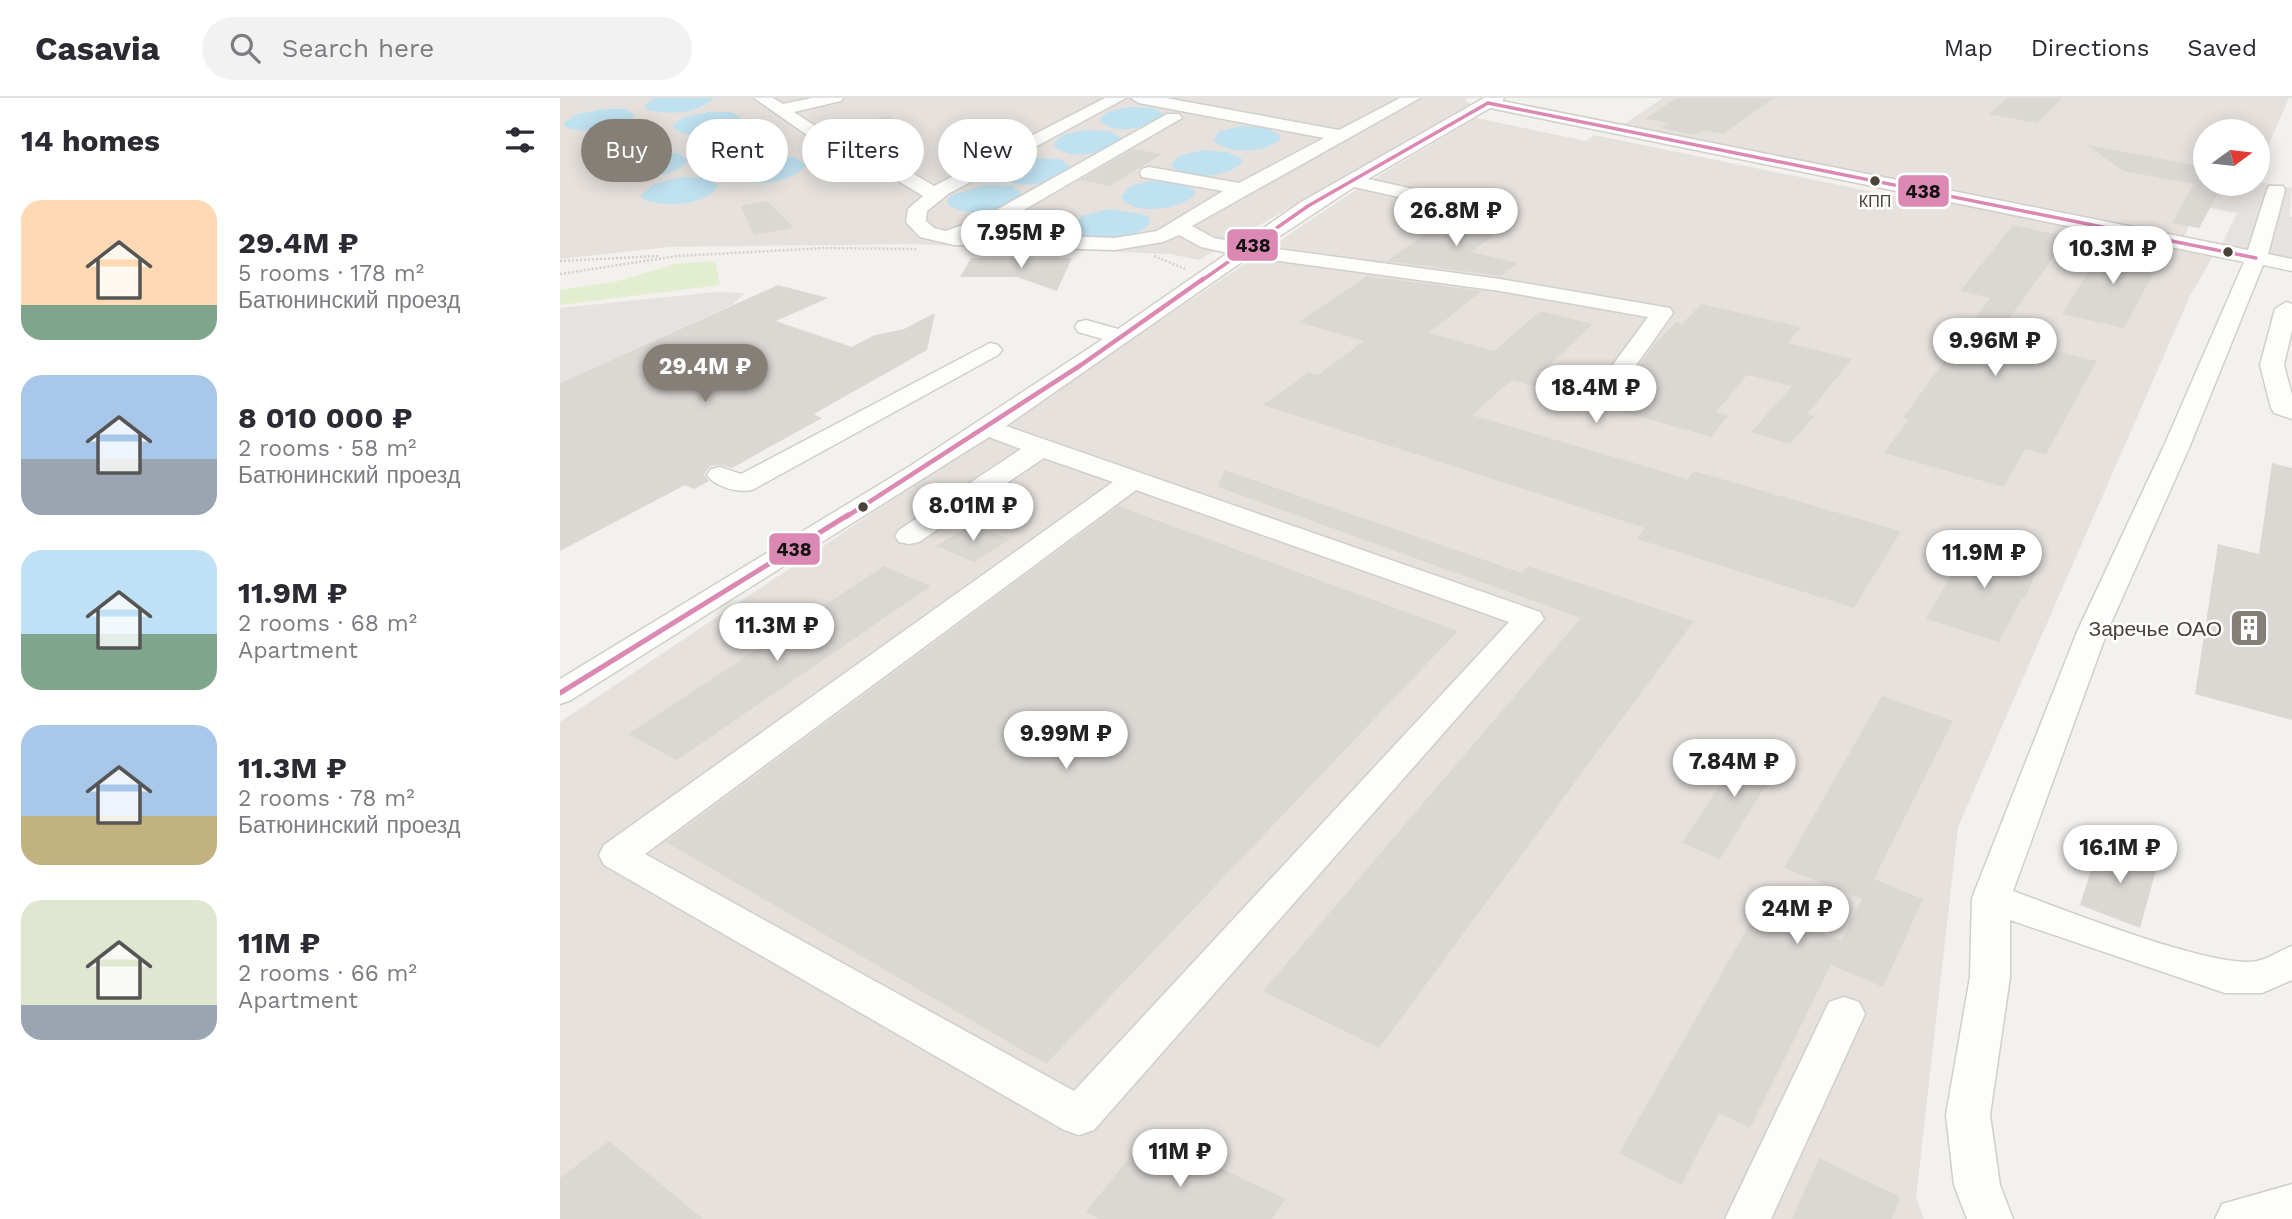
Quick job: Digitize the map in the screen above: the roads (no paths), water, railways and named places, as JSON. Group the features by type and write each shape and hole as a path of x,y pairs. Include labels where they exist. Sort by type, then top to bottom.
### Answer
{"street":[{"path":"762,98 843,152 902,175 935,194"},
{"path":"779,110 835,98"},
{"path":"934,243 916,222 918,209 935,194 1118,98"},
{"path":"1139,98 1342,136"},
{"path":"934,243 954,239 1115,244 1163,236 1199,212 1412,98"},
{"path":"560,693 952,451 1122,337 1308,206 1502,103 1982,205 2203,250 2292,265"},
{"path":"934,243 989,222 1173,118"},
{"path":"1149,173 1242,189"},
{"path":"1352,181 1466,206"},
{"path":"1990,1219 1977,1185 1968,1115 1990,977 1992,898 2092,632 2176,448 2236,298 2256,258 2276,190"},
{"path":"1180,227 1208,243 1365,268 1500,285 1662,313 1624,366"},
{"path":"2236,298 2289,310 2272,365 2283,408 2292,412"},
{"path":"1086,327 1122,337"},
{"path":"720,475 743,484 990,350"},
{"path":"987,427 1529,619 1079,1116 617,855 1133,480"},
{"path":"922,440 952,451"},
{"path":"909,536 1041,448"},
{"path":"1992,898 2101,938 2225,977 2262,977 2286,971"},
{"path":"1748,1219 1844,1014"},
{"path":"2238,1219 2292,1205"}],"water":[{"path":"655,98 713,98 691,110 672,113 646,109 645,105"},
{"path":"1129,107 1153,108 1165,115 1164,119 1130,129 1113,128 1099,120 1107,112"},
{"path":"603,109 626,109 635,116 631,119 581,119 581,130 565,127 564,123 577,114"},
{"path":"709,112 732,112 742,119 686,119 686,134 672,126 684,117"},
{"path":"1242,126 1267,128 1280,135 1280,140 1265,147 1237,150 1213,140 1220,131"},
{"path":"1086,130 1110,131 1122,139 1113,146 1085,154 1067,153 1053,144 1062,135"},
{"path":"1203,150 1228,152 1242,159 1241,164 1234,169 1206,176 1186,174 1171,165 1179,156"},
{"path":"672,153 678,153 686,159 686,162 673,171"},
{"path":"788,157 795,157 802,162 802,169 788,177"},
{"path":"1037,158 1060,159 1071,167 1069,173 1043,182 1023,185 1010,182 1037,182"},
{"path":"686,177 686,182 713,182 718,186 704,198 683,203 661,204 643,199 641,195 654,184 672,182 672,180"},
{"path":"1155,180 1181,182 1195,191 1194,196 1187,201 1156,209 1136,207 1121,197 1130,186"},
{"path":"985,185 1012,186 1023,195 1020,200 985,212 967,212 949,206 947,201 950,196"},
{"path":"1109,209 1146,215 1150,220 1148,226 1131,235 1109,240 1088,238 1072,227 1082,216"}],"place":[{"name":"КПП","path":"1875,181"},
{"name":"Заречье ОАО","path":"2249,628"}]}
